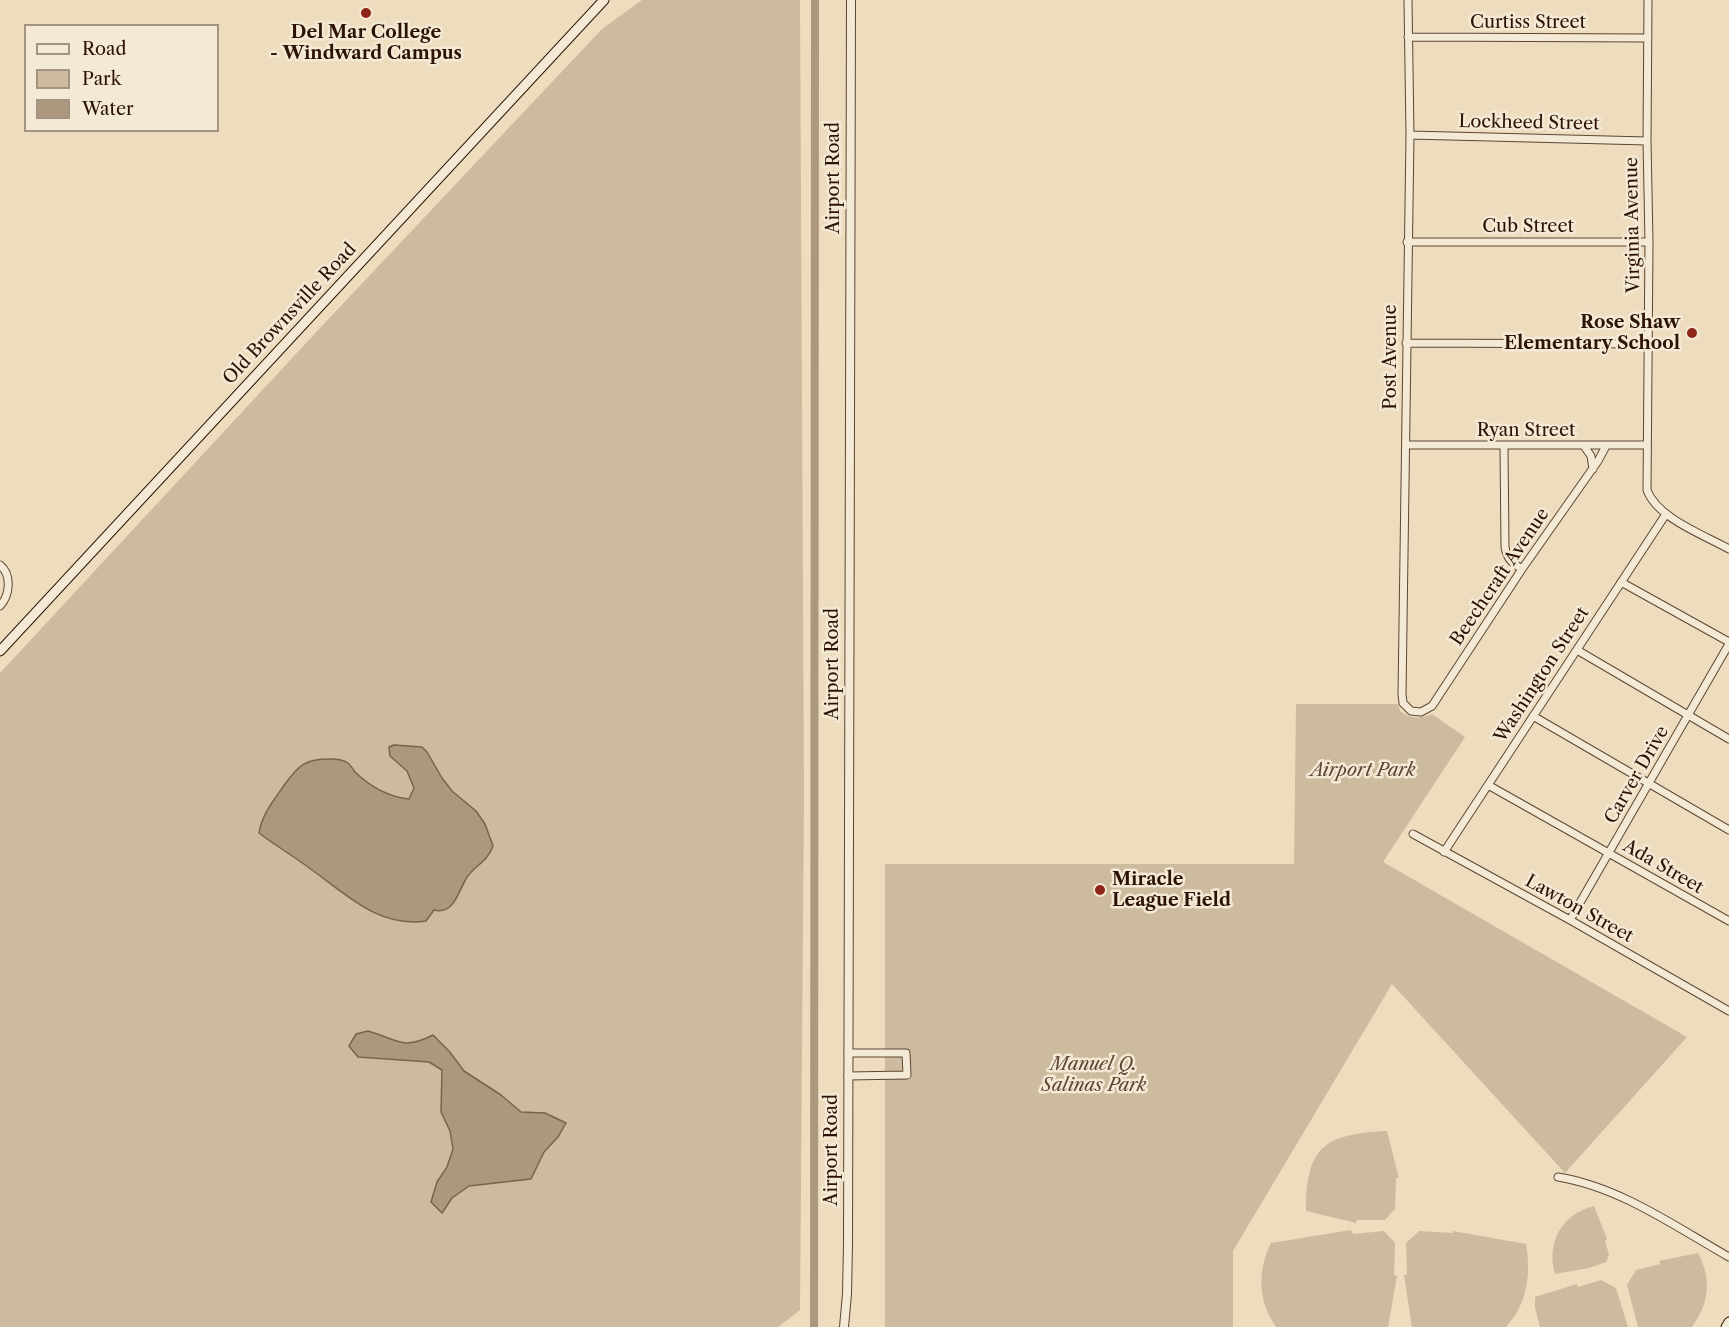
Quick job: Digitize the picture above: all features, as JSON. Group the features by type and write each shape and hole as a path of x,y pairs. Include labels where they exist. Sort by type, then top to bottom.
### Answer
{"main road":[{"name":"Old Brownsville Road","path":"0,651 604,0"},
{"path":"1726,1327 1729,1322"}],"street":[{"name":"Airport Road","path":"844,1327 848,1284 851,0"},
{"name":"Post Avenue","path":"1408,0 1410,135 1401,694 1403,703 1411,711"},
{"name":"Virginia Avenue","path":"1648,0 1647,489 1654,504 1666,514"},
{"name":"Curtiss Street","path":"1408,37 1648,38"},
{"name":"Lockheed Street","path":"1410,135 1647,141"},
{"name":"Cub Street","path":"1407,242 1649,242"},
{"path":"1406,344 1648,344"},
{"name":"Ryan Street","path":"1406,445 1646,445"},
{"path":"1504,446 1506,555 1511,563 1522,569"},
{"path":"1584,446 1591,456 1593,469"},
{"name":"Beechcraft Avenue","path":"1411,711 1421,712 1432,706 1522,569 1593,469 1606,446"},
{"path":"1666,514 1729,549"},
{"name":"Washington Street","path":"1444,852 1666,514"},
{"path":"0,565 8,579 4,601 0,606"},
{"path":"1621,582 1729,643"},
{"name":"Carver Drive","path":"1570,920 1729,643"},
{"path":"1577,650 1729,739"},
{"path":"1533,716 1729,830"},
{"name":"Ada Street","path":"1488,785 1729,921"},
{"name":"Lawton Street","path":"1413,834 1729,1011"},
{"path":"848,1053 906,1053 907,1075 848,1076"},
{"path":"1558,1177 1574,1180 1628,1201 1729,1257"}],"green space":[{"path":"642,0 800,0 804,796 800,1310 778,1327 0,1327 0,673 320,328 602,29"},
{"name":"Manuel Q. Salinas Park","path":"1296,704 1398,704 1400,711 1408,716 1419,717 1432,714 1465,737 1383,862 1687,1037 1565,1173 1392,984 1233,1251 1233,1327 885,1327 885,864 1294,864"},
{"path":"1387,1131 1399,1178 1396,1178 1395,1209 1385,1220 1357,1220 1356,1223 1306,1211 1310,1172 1315,1158 1323,1148 1334,1140 1348,1136"},
{"path":"1594,1206 1607,1239 1605,1240 1609,1255 1606,1262 1589,1268 1555,1274 1553,1251 1559,1231 1573,1216"},
{"path":"1351,1230 1353,1234 1384,1231 1395,1243 1394,1275 1397,1276 1388,1327 1276,1327 1266,1307 1261,1286 1263,1264 1271,1243"},
{"path":"1419,1231 1453,1233 1453,1231 1526,1244 1528,1277 1526,1288 1519,1308 1506,1327 1412,1327 1404,1275 1407,1275 1406,1243"},
{"path":"1698,1253 1705,1272 1707,1291 1702,1309 1692,1327 1638,1327 1627,1285 1636,1270 1660,1264 1659,1261"},
{"path":"1601,1280 1616,1288 1628,1327 1540,1327 1535,1308 1535,1297 1577,1284 1578,1287"}],"water":[{"path":"394,745 422,747 427,752 452,791 476,811 485,824 493,846 487,856 469,874 451,906 441,911 434,910 426,921 393,920 364,908 259,833 266,813 290,777 303,764 314,760 344,761 374,787 388,794 409,799 414,788 407,771 390,756 389,747"},
{"path":"368,1031 406,1043 433,1035 464,1071 501,1095 521,1112 545,1113 566,1123 558,1137 544,1152 531,1179 469,1186 452,1198 442,1213 431,1202 437,1182 447,1167 453,1149 450,1131 441,1112 442,1070 429,1062 358,1057 349,1046 356,1034"}],"waterway":[{"path":"814,1327 815,0"}],"place":[{"name":"Del Mar College - Windward Campus","path":"366,13"},
{"name":"Rose Shaw Elementary School","path":"1692,333"},
{"name":"Miracle League Field","path":"1100,890"}],"park label":[{"name":"Airport Park","path":"1363,771"}]}
